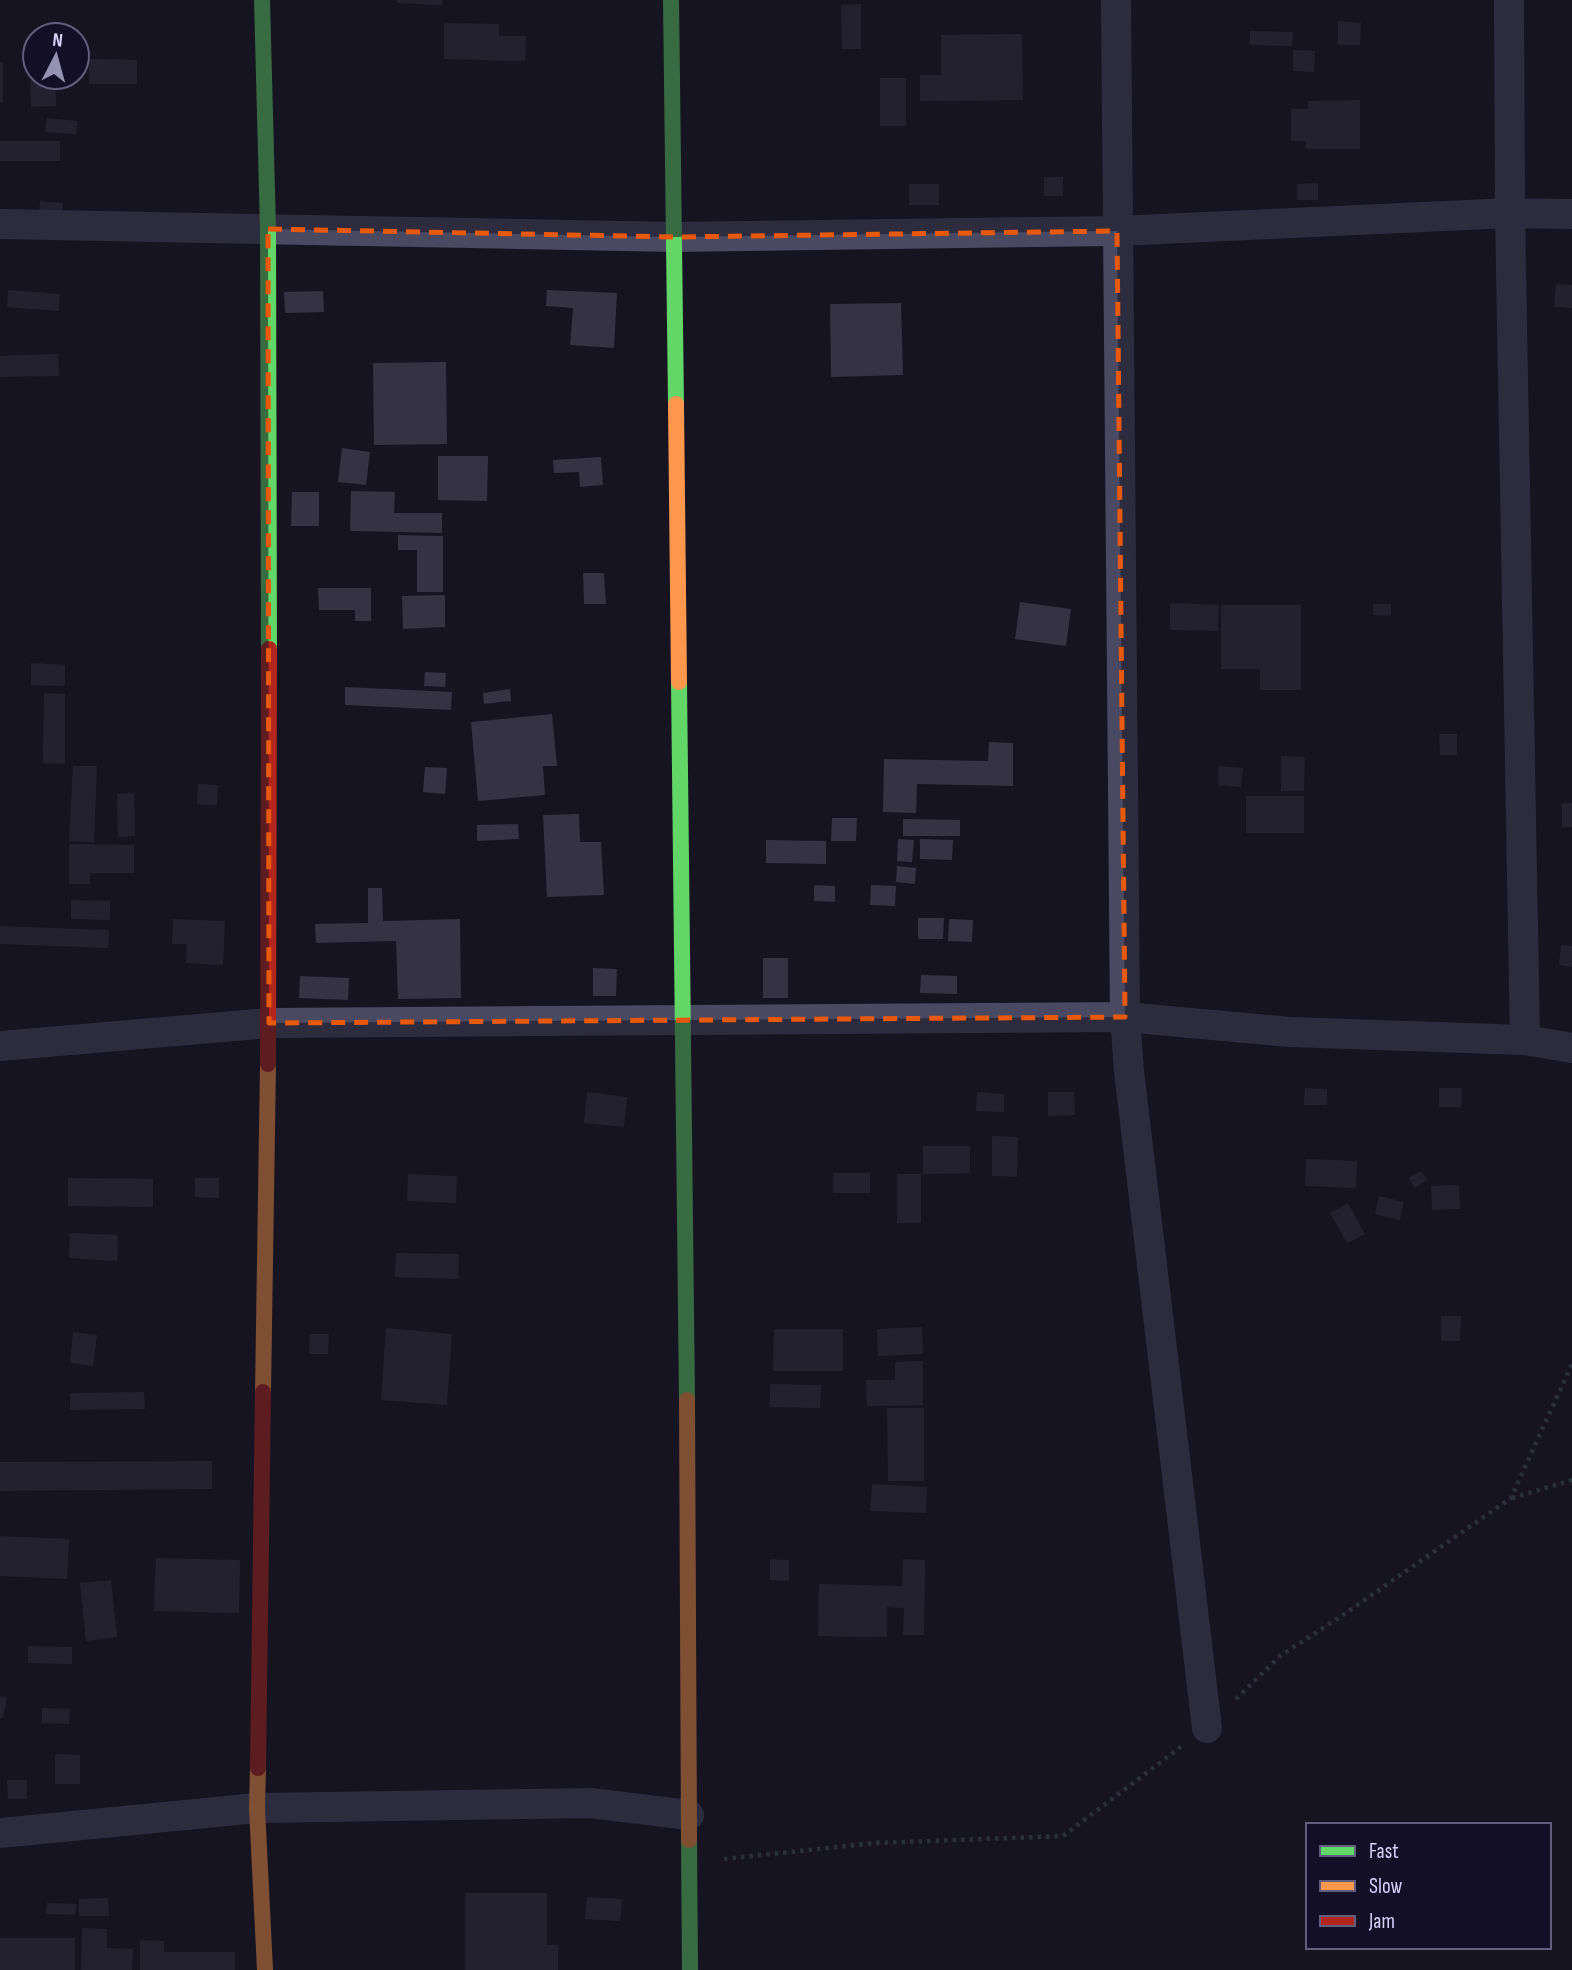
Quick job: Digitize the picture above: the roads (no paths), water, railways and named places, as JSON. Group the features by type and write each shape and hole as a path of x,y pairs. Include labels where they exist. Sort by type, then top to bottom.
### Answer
{"street":[{"path":"262,0 268,229 269,1023 257,1808 265,1970"},
{"path":"671,0 687,1327 690,1970"},
{"path":"1116,0 1125,1017 1129,1071 1207,1728"},
{"path":"1509,0 1510,213 1525,1040"},
{"path":"0,224 674,237 1117,231 1510,213 1572,214"},
{"path":"0,1046 269,1023 1125,1017 1290,1032 1525,1040 1572,1048"},
{"path":"0,1833 257,1808 590,1803 689,1815"}]}
